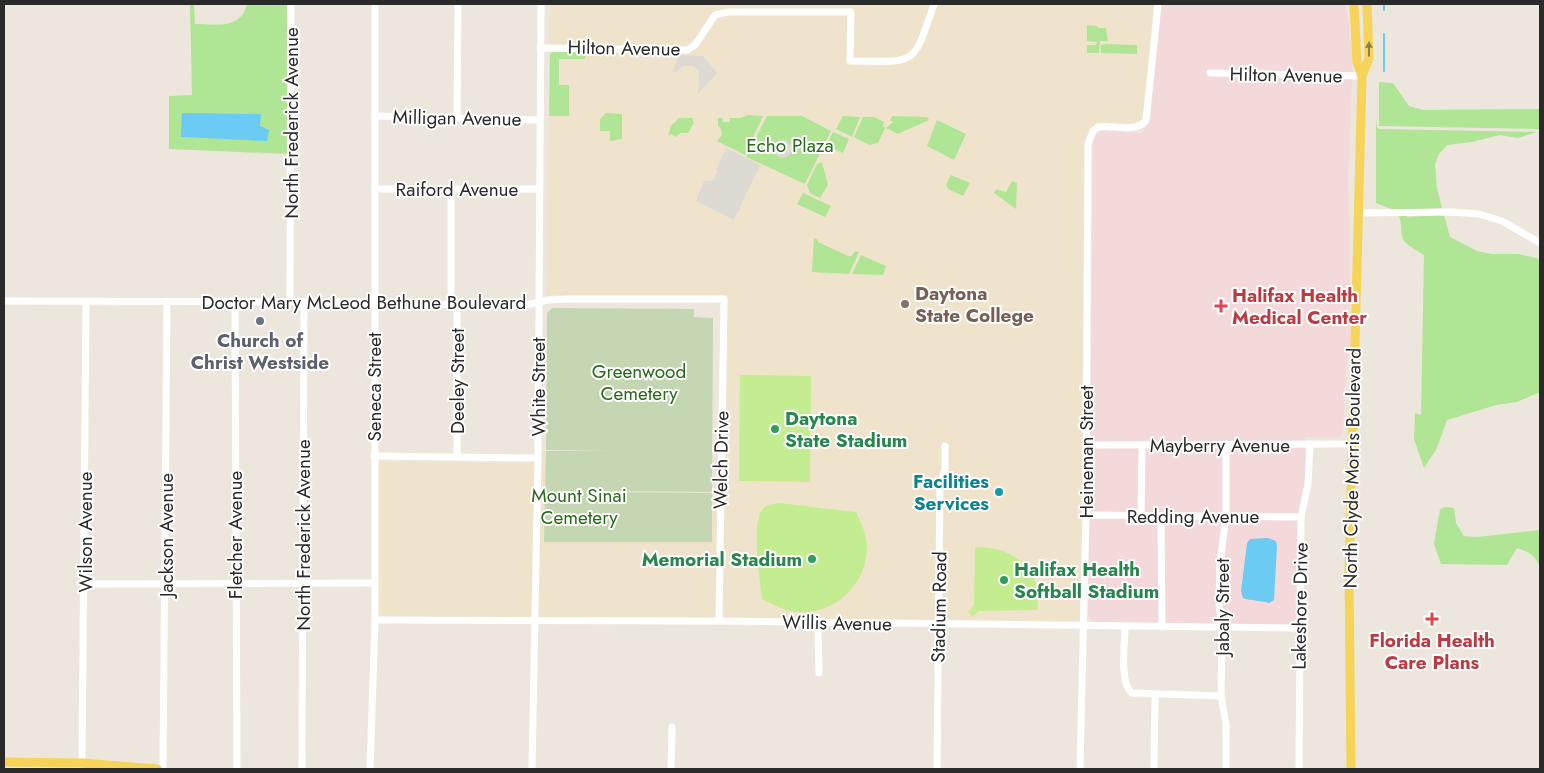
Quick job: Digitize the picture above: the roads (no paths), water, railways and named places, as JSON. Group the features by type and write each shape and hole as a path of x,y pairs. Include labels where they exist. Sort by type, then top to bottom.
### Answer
{"main road":[{"name":"North Clyde Morris Boulevard","path":"1354,4 1357,62 1362,76"},
{"name":"North Clyde Morris Boulevard","path":"1351,769 1349,569 1362,76 1369,58 1366,4"},
{"path":"4,762 82,763 157,769"}],"street":[{"name":"North Frederick Avenue","path":"290,302 292,4"},
{"name":"Seneca Street","path":"370,769 375,620 375,4"},
{"path":"457,118 458,4"},
{"name":"White Street","path":"532,769 538,458 541,4"},
{"name":"Hilton Avenue","path":"540,48 687,50 695,45 715,15 779,7 851,12 850,61 896,62 906,60 918,48 934,4"},
{"name":"Heineman Street","path":"1080,769 1086,515 1087,188 1090,136 1098,127 1137,128 1143,125 1146,120 1154,59 1158,4"},
{"name":"Hilton Avenue","path":"1210,73 1362,76"},
{"name":"Milligan Avenue","path":"375,116 539,120"},
{"name":"Raiford Avenue","path":"375,189 539,189"},
{"name":"Deeley Street","path":"451,189 457,458"},
{"path":"1358,213 1472,213 1502,221 1540,243"},
{"name":"Doctor Mary McLeod Bethune Boulevard","path":"4,301 374,302 454,305 538,303 561,299 724,299"},
{"name":"Welch Drive","path":"719,621 724,299"},
{"name":"Wilson Avenue","path":"82,763 86,301"},
{"name":"Jackson Avenue","path":"163,769 167,301"},
{"name":"Fletcher Avenue","path":"235,302 237,769"},
{"name":"North Frederick Avenue","path":"302,769 304,302"},
{"name":"Jabaly Street","path":"1226,444 1226,516 1220,564 1222,628 1221,696 1226,724 1226,769"},
{"name":"Lakeshore Drive","path":"1299,769 1301,517 1308,484 1310,444"},
{"name":"Mayberry Avenue","path":"1086,445 1353,444"},
{"path":"1141,516 1142,445"},
{"name":"Stadium Road","path":"937,769 940,484 945,469 945,446"},
{"path":"374,456 538,458"},
{"name":"Redding Avenue","path":"1086,515 1301,517"},
{"path":"1161,517 1162,627"},
{"path":"85,584 303,585 374,583"},
{"name":"Willis Avenue","path":"375,620 719,621 940,625 1084,624 1162,627 1299,628"},
{"path":"818,623 819,673"},
{"path":"1125,626 1125,684 1132,693 1221,696"},
{"path":"1154,769 1155,694"},
{"path":"672,727 672,769"}],"water":[{"path":"182,113 261,114 260,126 269,130 267,141 181,137"},
{"path":"1268,538 1276,541 1277,546 1274,600 1269,603 1243,598 1241,591 1247,543 1250,539"}],"waterway":[{"path":"1384,4 1384,10"},
{"path":"1384,34 1384,71"}],"place":[{"name":"Daytona State College","path":"905,304"},
{"name":"Halifax Health Medical Center","path":"1221,306"},
{"name":"Church of Christ Westside","path":"260,321"},
{"name":"Daytona State Stadium","path":"775,429"},
{"name":"Facilities Services","path":"999,492"},
{"name":"Memorial Stadium","path":"812,559"},
{"name":"Halifax Health Softball Stadium","path":"1004,580"},
{"name":"Florida Health Care Plans","path":"1432,619"}],"park label":[{"name":"Echo Plaza","path":"790,145"},
{"name":"Greenwood Cemetery","path":"639,382"},
{"name":"Mount Sinai Cemetery","path":"579,506"}]}
